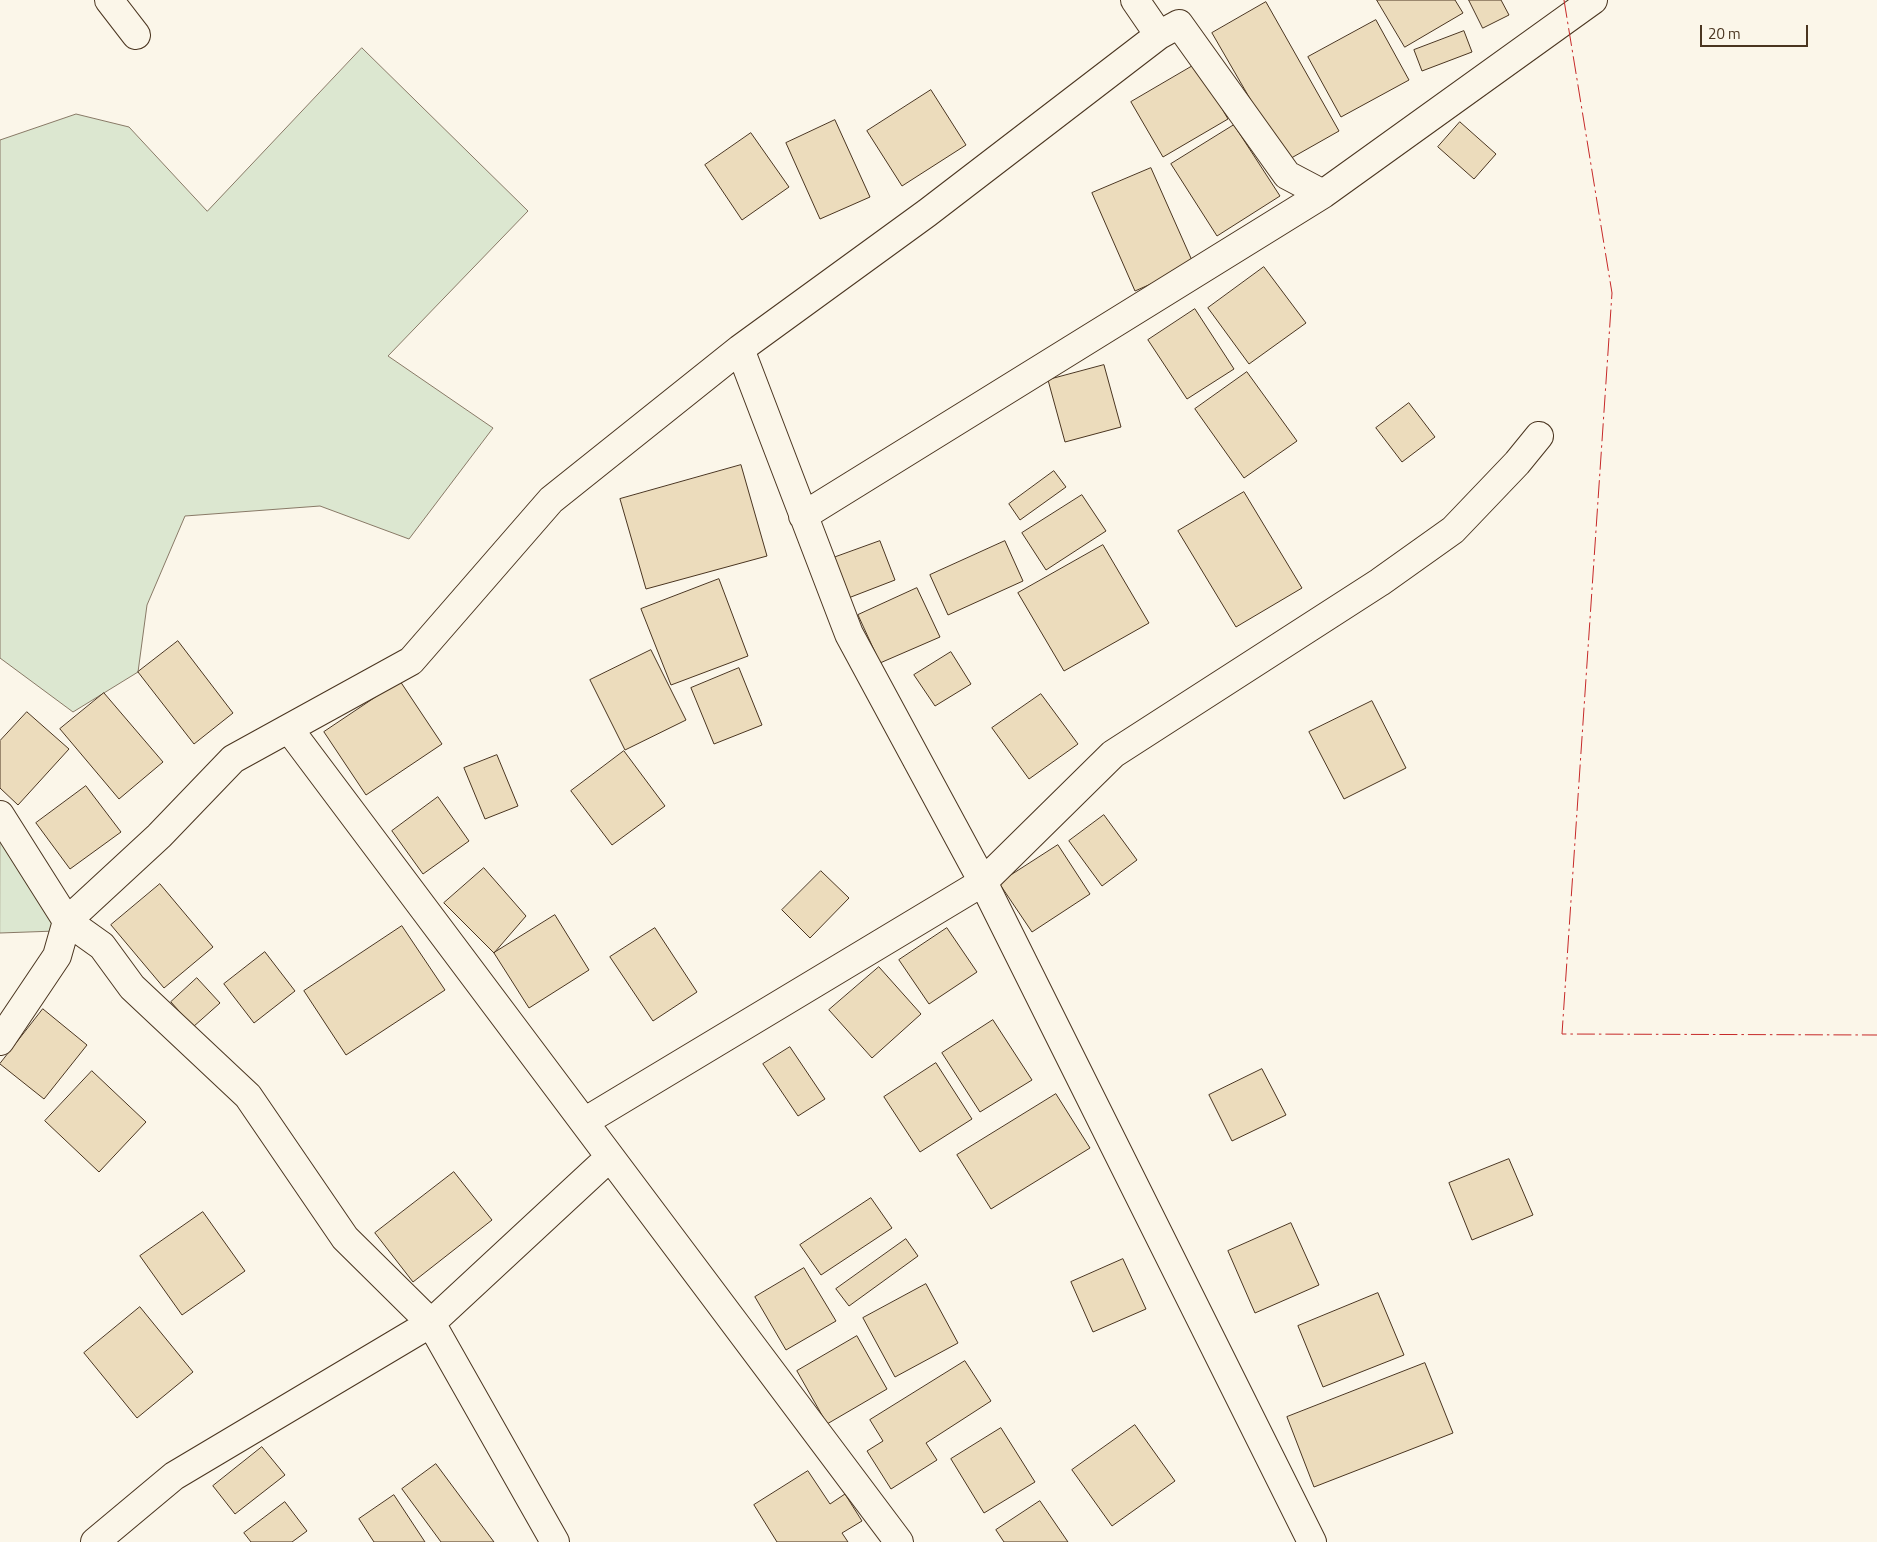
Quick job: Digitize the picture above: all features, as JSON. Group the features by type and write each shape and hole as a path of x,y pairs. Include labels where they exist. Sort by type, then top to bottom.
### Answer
{"street":[{"path":"109,0 136,35"},
{"path":"1135,0 1159,35"},
{"path":"803,516 1324,194 1593,0"},
{"path":"0,1041 57,956 67,922 159,836 233,759 412,661 551,500 740,349 927,213 1159,35 1179,24 1287,175 1324,194"},
{"path":"740,349 849,634 982,882 1312,1542"},
{"path":"584,1122 982,882 1113,754 1380,582 1453,530 1517,463 1539,436"},
{"path":"290,728 899,1542"},
{"path":"0,815 67,922 102,946 132,987 248,1096 345,1238 431,1323 555,1542"},
{"path":"95,1542 174,1476 431,1323 610,1157"}],"green space":[{"path":"362,48 528,211 388,356 493,428 409,539 320,506 185,516 147,605 138,672 73,712 0,658 0,140 76,114 129,127 207,211"},
{"path":"0,827 56,931 0,933"}],"building":[{"path":"1377,0 1455,0 1463,13 1405,47"},
{"path":"1469,0 1501,0 1509,15 1483,28"},
{"path":"1266,2 1339,131 1286,161 1212,33"},
{"path":"1376,20 1409,80 1341,117 1308,57"},
{"path":"1464,31 1472,52 1422,71 1414,50"},
{"path":"1196,64 1228,119 1163,157 1131,102"},
{"path":"931,90 966,145 902,186 867,131"},
{"path":"835,120 870,197 820,219 786,143"},
{"path":"1460,122 1496,154 1474,179 1438,147"},
{"path":"1234,125 1280,196 1217,236 1171,164"},
{"path":"751,133 789,187 742,220 705,165"},
{"path":"1151,168 1194,265 1135,291 1092,193"},
{"path":"1264,267 1306,323 1249,364 1208,308"},
{"path":"1195,309 1234,369 1187,399 1148,340"},
{"path":"1104,365 1121,427 1065,442 1048,380"},
{"path":"1247,372 1297,441 1244,478 1195,409"},
{"path":"1409,403 1435,437 1402,462 1376,428"},
{"path":"741,465 767,556 646,589 620,499"},
{"path":"1054,471 1066,487 1020,520 1009,504"},
{"path":"1244,492 1302,588 1236,627 1178,531"},
{"path":"1082,495 1106,531 1046,570 1022,533"},
{"path":"880,541 895,580 838,602 822,562"},
{"path":"1005,541 1023,581 948,615 930,575"},
{"path":"1103,545 1149,623 1064,671 1018,593"},
{"path":"719,579 748,656 671,685 641,609"},
{"path":"917,588 940,637 880,663 858,615"},
{"path":"178,641 233,713 194,744 138,672"},
{"path":"651,650 686,720 625,750 590,680"},
{"path":"951,652 971,684 935,706 914,675"},
{"path":"739,668 762,725 714,744 691,688"},
{"path":"400,681 442,744 366,795 324,732"},
{"path":"104,693 163,762 119,799 60,729"},
{"path":"1041,694 1078,744 1029,779 992,728"},
{"path":"1372,701 1406,768 1344,799 1309,732"},
{"path":"27,712 69,749 18,805 0,788 0,741"},
{"path":"624,751 665,806 612,845 571,791"},
{"path":"497,755 518,806 485,819 464,768"},
{"path":"86,786 121,832 70,869 36,823"},
{"path":"438,797 469,841 423,874 392,831"},
{"path":"1104,815 1137,860 1102,886 1069,841"},
{"path":"1058,845 1090,894 1032,932 999,883"},
{"path":"484,868 526,916 494,953 444,903"},
{"path":"821,871 849,898 810,938 782,910"},
{"path":"160,884 213,947 164,988 111,925"},
{"path":"555,915 589,970 529,1008 494,953"},
{"path":"402,926 445,990 346,1055 304,991"},
{"path":"655,928 697,992 653,1021 610,957"},
{"path":"947,928 977,972 929,1004 899,960"},
{"path":"265,952 295,991 254,1023 224,984"},
{"path":"879,967 921,1014 872,1058 829,1010"},
{"path":"197,978 220,1003 193,1027 171,1002"},
{"path":"43,1009 87,1045 44,1099 0,1064"},
{"path":"993,1020 1032,1080 980,1112 942,1053"},
{"path":"790,1047 825,1099 798,1116 763,1064"},
{"path":"936,1063 972,1119 920,1152 884,1097"},
{"path":"1262,1069 1286,1115 1232,1141 1209,1095"},
{"path":"92,1071 146,1122 99,1172 45,1121"},
{"path":"1056,1094 1090,1148 991,1209 957,1155"},
{"path":"1509,1159 1533,1215 1472,1240 1449,1183"},
{"path":"454,1172 492,1220 413,1282 375,1233"},
{"path":"871,1198 892,1228 821,1275 800,1245"},
{"path":"203,1212 245,1271 182,1315 140,1256"},
{"path":"1291,1223 1319,1285 1255,1313 1228,1251"},
{"path":"906,1239 918,1256 849,1306 836,1289"},
{"path":"1123,1259 1146,1309 1093,1332 1071,1282"},
{"path":"804,1268 836,1321 786,1350 755,1297"},
{"path":"926,1284 958,1343 895,1377 863,1318"},
{"path":"1378,1293 1404,1355 1323,1387 1298,1326"},
{"path":"140,1307 193,1372 137,1418 84,1353"},
{"path":"857,1336 887,1389 827,1424 797,1371"},
{"path":"965,1361 991,1401 926,1443 937,1460 891,1489 867,1451 883,1441 870,1420"},
{"path":"1425,1363 1453,1433 1314,1487 1287,1417"},
{"path":"1135,1425 1175,1481 1112,1526 1072,1470"},
{"path":"1001,1428 1035,1482 984,1513 951,1459"},
{"path":"262,1447 285,1475 235,1514 213,1486"},
{"path":"436,1464 494,1542 441,1542 402,1489"},
{"path":"808,1471 830,1504 845,1494 862,1521 842,1533 848,1542 777,1542 754,1505"},
{"path":"394,1495 425,1542 374,1542 359,1519"},
{"path":"1040,1501 1068,1542 1004,1542 996,1530"},
{"path":"285,1502 307,1531 292,1542 251,1542 244,1533"}],"power":[{"path":"1564,0 1612,293 1562,1034 1877,1035"}]}
